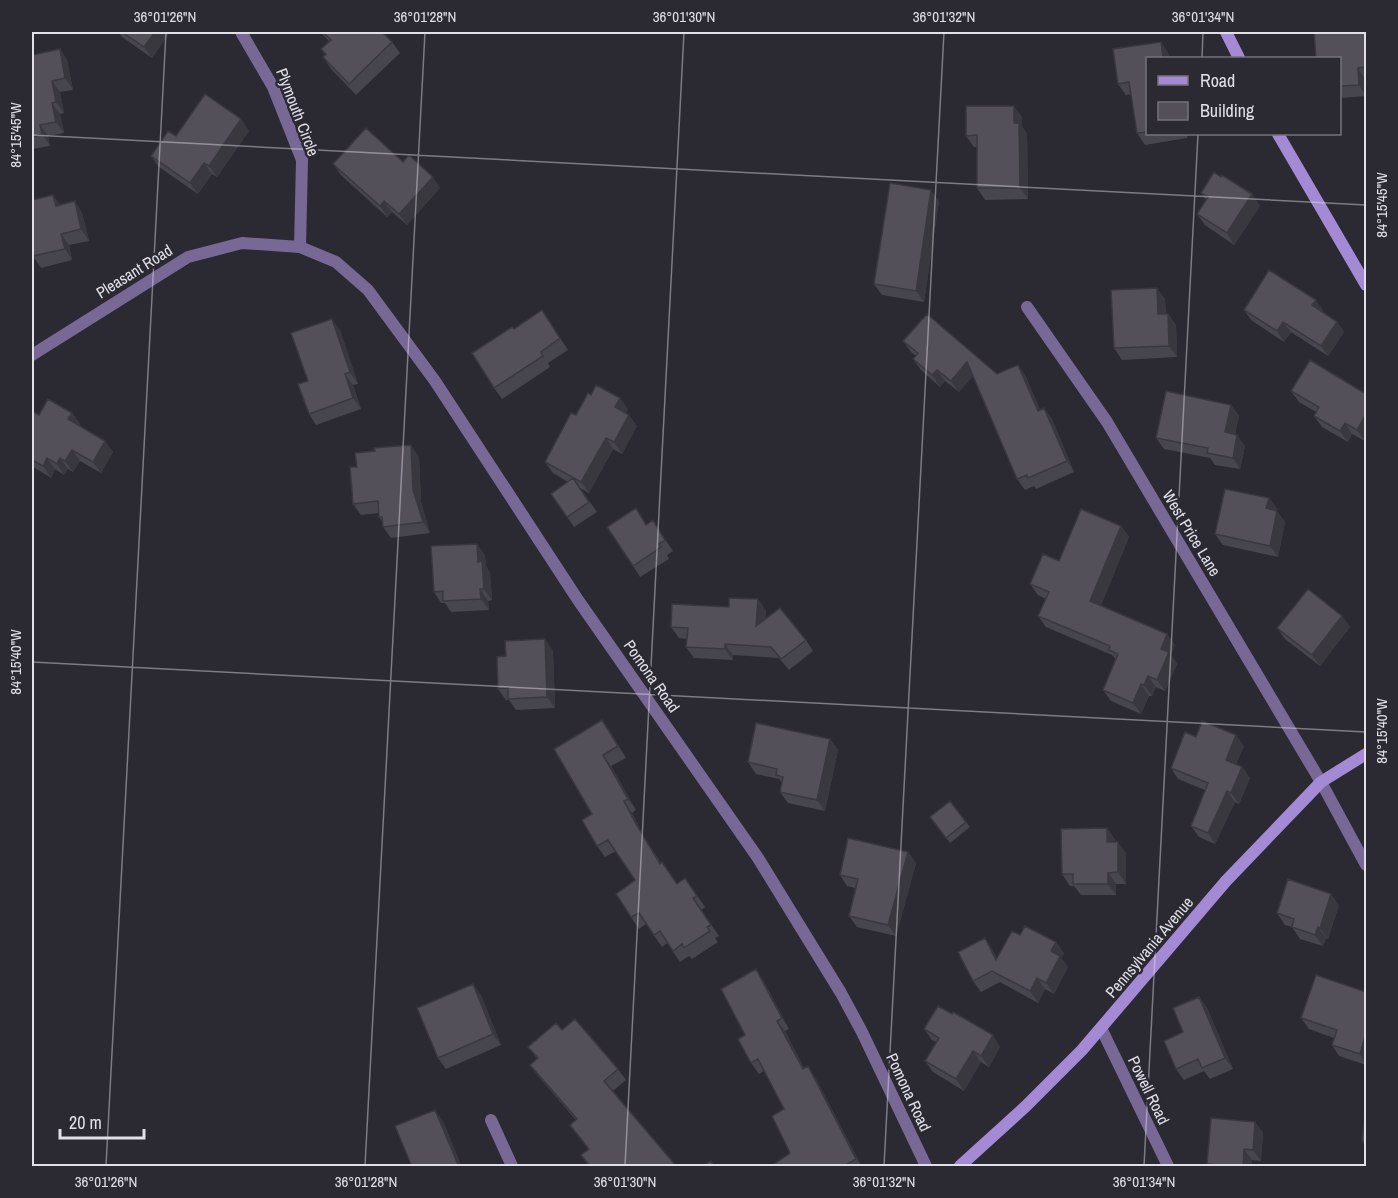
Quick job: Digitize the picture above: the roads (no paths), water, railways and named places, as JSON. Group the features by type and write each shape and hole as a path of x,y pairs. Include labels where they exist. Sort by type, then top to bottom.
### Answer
{"street":[{"name":"Plymouth Circle","path":"241,32 252,47 273,87 302,160 300,247"},
{"path":"1226,32 1238,57"},
{"path":"1279,135 1366,285"},
{"name":"Pleasant Road","path":"32,355 188,257 242,243 300,247"},
{"name":"Pomona Road","path":"300,247 336,262 368,290 435,381 578,600 758,858 857,1022 926,1167"},
{"name":"West Price Lane","path":"1027,307 1107,422 1321,782 1366,865"},
{"name":"Pennsylvania Avenue","path":"960,1167 1026,1106 1101,1028 1226,880 1321,782 1366,754"},
{"name":"Powell Road","path":"1101,1028 1168,1167"},
{"path":"491,1120 512,1167"}]}
